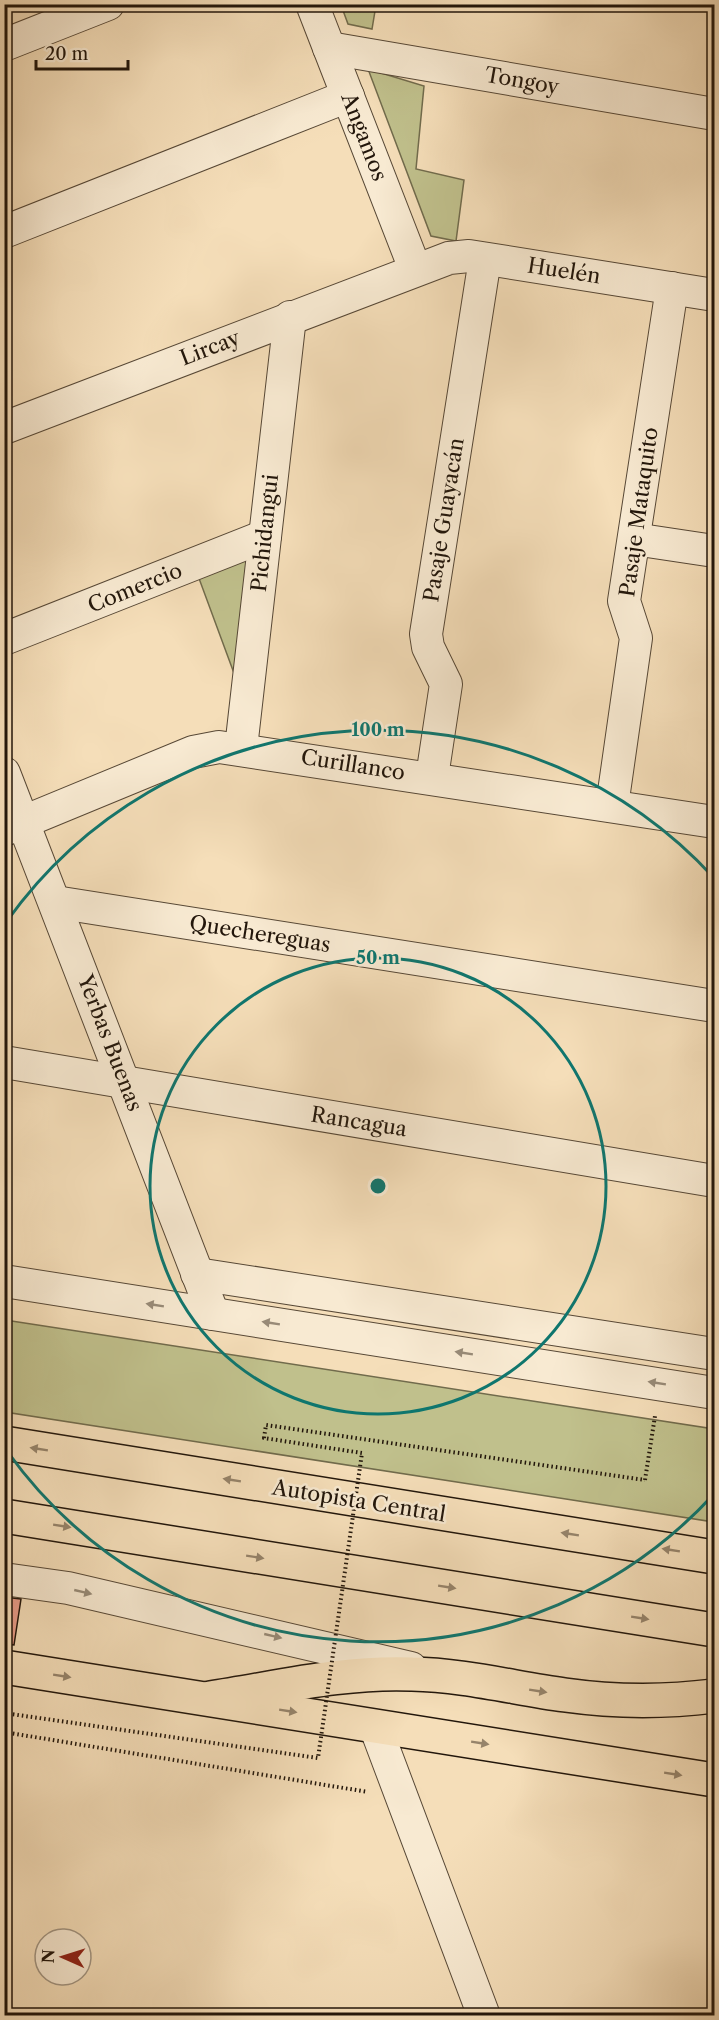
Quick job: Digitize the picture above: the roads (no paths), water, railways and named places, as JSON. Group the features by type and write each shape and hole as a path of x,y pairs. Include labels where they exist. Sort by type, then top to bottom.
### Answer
{"main road":[{"name":"Autopista Central","path":"4,1443 714,1557"},
{"path":"4,1516 714,1630"},
{"path":"4,1667 714,1780"},
{"path":"210,1698 345,1677 392,1674 443,1676 601,1700 656,1701 714,1696"}],"street":[{"path":"4,45 108,4"},
{"name":"Angamos","path":"312,4 415,269"},
{"name":"Tongoy","path":"329,48 714,114"},
{"path":"4,232 348,96"},
{"name":"Huelén","path":"415,269 449,258 470,256 714,295"},
{"name":"Pasaje Guayacán","path":"432,777 446,684 428,647 426,634 484,259"},
{"name":"Lircay","path":"4,428 415,269"},
{"name":"Pasaje Mataquito","path":"612,806 636,638 624,601 672,288"},
{"name":"Pichidangui","path":"241,748 290,317"},
{"name":"Comercio","path":"4,639 265,536"},
{"path":"634,539 714,551"},
{"name":"Curillanco","path":"14,826 207,747 241,748 714,822"},
{"name":"Yerbas Buenas","path":"4,773 14,826 55,902 213,1314"},
{"name":"Quechereguas","path":"55,902 714,1006"},
{"name":"Rancagua","path":"4,1062 714,1181"},
{"path":"197,1274 714,1354"},
{"path":"4,1281 714,1393"},
{"path":"4,1578 68,1588 443,1676"},
{"path":"375,1726 404,1798 484,2016"}]}
